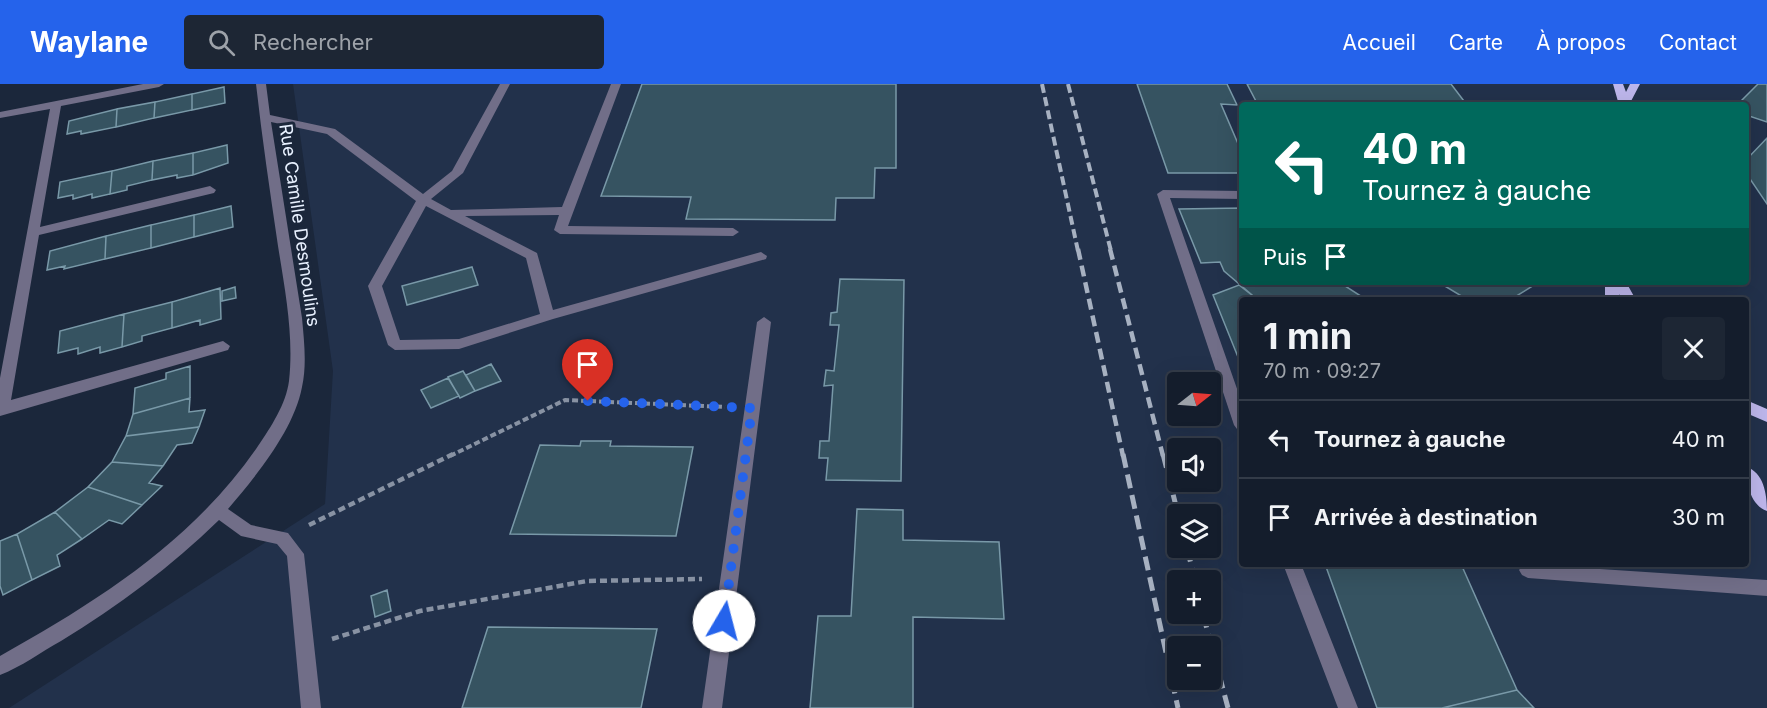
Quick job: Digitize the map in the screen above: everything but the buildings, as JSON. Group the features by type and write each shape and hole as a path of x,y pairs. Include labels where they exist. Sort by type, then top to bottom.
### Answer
{"main road":[{"path":"1618,84 1623,102"},
{"path":"1626,102 1635,84"},
{"path":"1749,407 1767,416"},
{"path":"1749,477 1767,504"}],"street":[{"path":"0,115 159,84"},
{"name":"Rue Camille Desmoulins","path":"0,666 68,628 149,573 219,511 252,471 278,428 296,383 296,321 261,84"},
{"path":"505,84 457,173 423,200 375,286 395,345 459,344 548,316 761,256"},
{"path":"616,84 560,230 733,232"},
{"path":"56,104 1,409 223,346"},
{"path":"265,117 331,131 423,200 532,256 548,316"},
{"path":"33,233 210,190"},
{"path":"1239,195 1163,194 1239,416"},
{"path":"449,213 567,211"},
{"path":"712,708 765,322"},
{"path":"219,511 247,531 282,538 296,554 311,708"},
{"path":"1293,567 1348,708"},
{"path":"1528,570 1767,588"}],"path":[{"path":"282,538 565,400 752,408"},
{"path":"305,648 420,611 587,581 729,578"}],"shaded area":[{"path":"293,84 1767,84 1767,708 9,708 325,504 333,371"}],"railway":[{"path":"1042,84 1078,251"},
{"path":"1068,84 1111,251"},
{"path":"1078,249 1123,456"},
{"path":"1110,249 1163,456"},
{"path":"1123,454 1178,708"},
{"path":"1163,454 1176,504"},
{"path":"1190,558 1192,570"},
{"path":"1206,624 1228,708"}],"route":[{"path":"588,401 752,408 724,621"}]}
